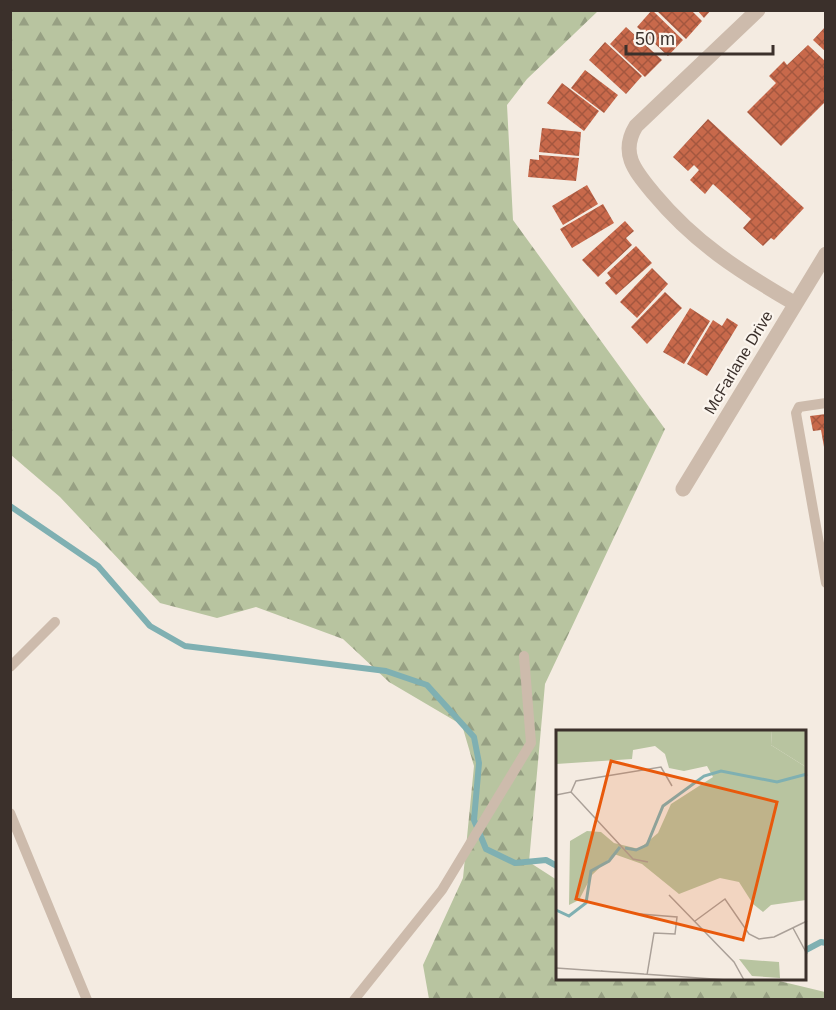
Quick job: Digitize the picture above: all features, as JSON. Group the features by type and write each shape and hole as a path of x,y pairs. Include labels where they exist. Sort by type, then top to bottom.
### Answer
{"street":[{"path":"758,10 636,126 628,150 636,173 674,218 703,245 794,303"},
{"name":"McFarlane Drive","path":"683,489 825,254"}],"lane":[{"path":"825,403 799,407 796,413 825,584"},
{"path":"10,667 56,622"},
{"path":"354,999 442,890 531,743 524,656"},
{"path":"10,813 87,999"}],"green space":[{"path":"11,11 598,11 527,79 507,105 513,220 665,429 545,684 529,862 556,879 556,980 775,980 825,992 825,999 429,999 423,965 463,878 474,766 462,725 389,682 343,639 256,607 217,618 160,603 60,497 11,455"}],"building":[{"path":"652,10 683,40 668,56 637,27"},
{"path":"656,10 691,10 702,21 686,39"},
{"path":"697,10 711,10 704,18"},
{"path":"826,26 826,52 813,40"},
{"path":"626,27 662,60 645,77 610,44"},
{"path":"605,42 642,76 626,94 589,60"},
{"path":"808,45 826,62 826,101 781,146 747,112 776,83 769,76 784,61 787,65"},
{"path":"585,70 618,95 604,113 571,88"},
{"path":"562,83 599,111 584,131 547,103"},
{"path":"708,119 804,208 774,240 771,238 763,246 743,228 751,219 713,184 705,194 690,180 699,170 694,165 688,171 673,157"},
{"path":"542,128 581,132 579,156 539,152"},
{"path":"539,155 579,158 576,181 528,177 530,159 539,160"},
{"path":"587,185 598,204 563,225 552,206"},
{"path":"603,204 614,223 572,248 560,229"},
{"path":"625,221 634,231 626,238 632,245 598,277 582,260"},
{"path":"636,246 652,263 616,295 605,283 611,278 607,273"},
{"path":"652,268 668,284 637,318 620,302"},
{"path":"665,292 682,308 647,344 631,327"},
{"path":"690,308 710,321 684,364 663,352"},
{"path":"727,318 738,325 707,376 687,364 713,320 722,326"},
{"path":"826,414 826,447 824,447 821,430 813,431 810,416"}],"waterway":[{"path":"10,506 98,566 150,626 185,646 386,671 427,685 474,737 479,763 474,820 486,849 515,863 546,860 556,865"},
{"path":"806,950 821,942 826,943"}]}
